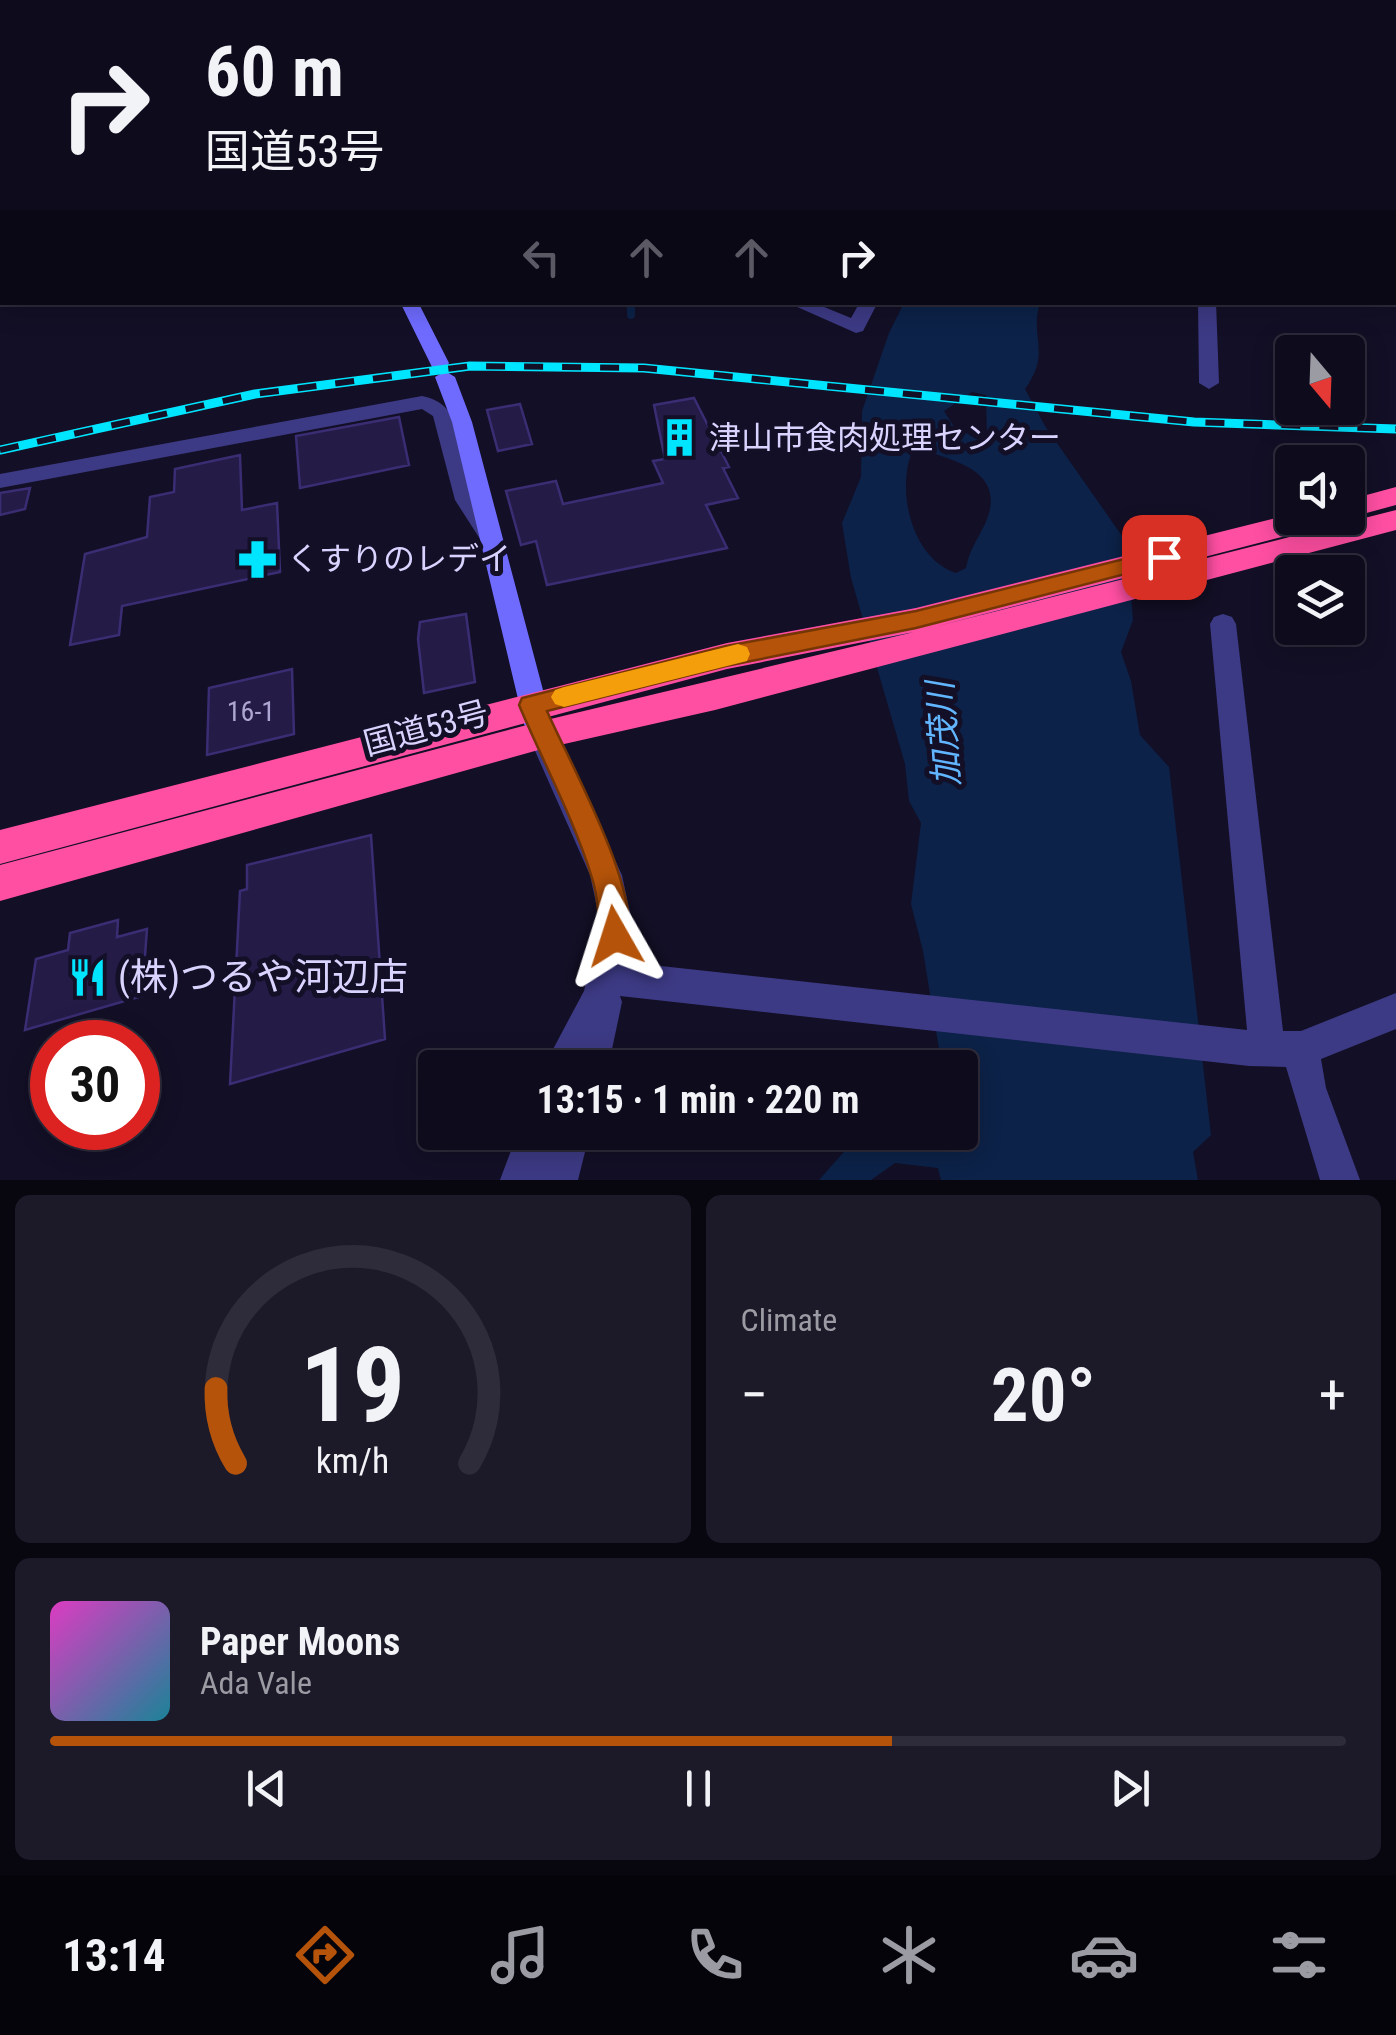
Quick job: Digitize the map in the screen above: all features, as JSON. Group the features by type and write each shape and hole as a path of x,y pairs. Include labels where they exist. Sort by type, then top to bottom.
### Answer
{"highway":[{"path":"1365,504 1396,496"},
{"name":"国道53号","path":"0,883 161,852 726,656 1396,520"},
{"name":"国道53号","path":"0,848 537,720 715,696 1199,560 1275,533"}],"main road":[{"path":"410,305 462,422 537,720"}],"street":[{"path":"802,305 856,328 868,305"},
{"path":"1207,305 1208,383"},
{"path":"0,481 395,405 427,403 438,407 443,415 466,500 488,533"},
{"path":"1223,624 1272,1048 1308,1088 1340,1180"},
{"path":"537,720 612,891 616,922 603,1020 595,1050"},
{"path":"606,978 1272,1048 1396,1011"},
{"path":"570,1050 606,978"},
{"path":"520,1180 531,1150"},
{"path":"558,1180 567,1150"}],"water":[{"name":"加茂川","path":"903,305 1040,305 1039,355 1025,389 1045,426 1127,543 1133,620 1121,652 1131,681 1140,735 1169,767 1211,1135 1193,1152 1198,1180 941,1180 938,1168 895,1163 871,1180 819,1180 845,1150 978,1150 978,1050 939,1050 911,904 921,823 909,801 905,764 851,578 842,523 861,477 862,411","holes":["972,392 986,395 987,433 976,439 953,425 944,411","914,447 974,470 990,491 990,506 966,568 956,573 940,565 917,537 907,500 908,463"]}],"building":[{"path":"694,398 729,467 723,468 738,498 706,505 727,548 547,585 536,541 521,545 506,491 556,481 563,504 663,483 653,461 665,459 654,405"},
{"path":"520,404 532,444 498,451 487,410"},
{"path":"399,417 409,465 300,488 296,436"},
{"path":"240,455 242,510 277,503 280,572 122,606 119,635 70,645 85,554 147,537 150,497 174,492 175,469"},
{"path":"30,488 25,509 0,515 0,493"},
{"path":"466,614 475,682 424,693 420,622"},
{"path":"292,669 294,734 207,755 209,688"},
{"path":"371,835 385,1039 230,1084 240,891 247,889 247,865"},
{"name":"(株)つるや河辺店","path":"118,920 117,937 147,929 142,996 59,1020 30,1020 30,1029 25,1030 36,959 68,950 70,933"}],"waterway":[{"path":"631,305 631,315"}],"railway":[{"path":"0,450 255,394 470,366 644,368 1194,422 1396,429"}],"slow traffic":[{"path":"564,697 738,654"}],"place":[{"name":"津山市食肉処理センター","path":"679,438"},
{"name":"くすりのレデイ","path":"257,559"},
{"name":"(株)つるや河辺店","path":"88,977"}],"route":[{"path":"615,936 612,891 531,705 726,656 916,620 1164,557"}]}
